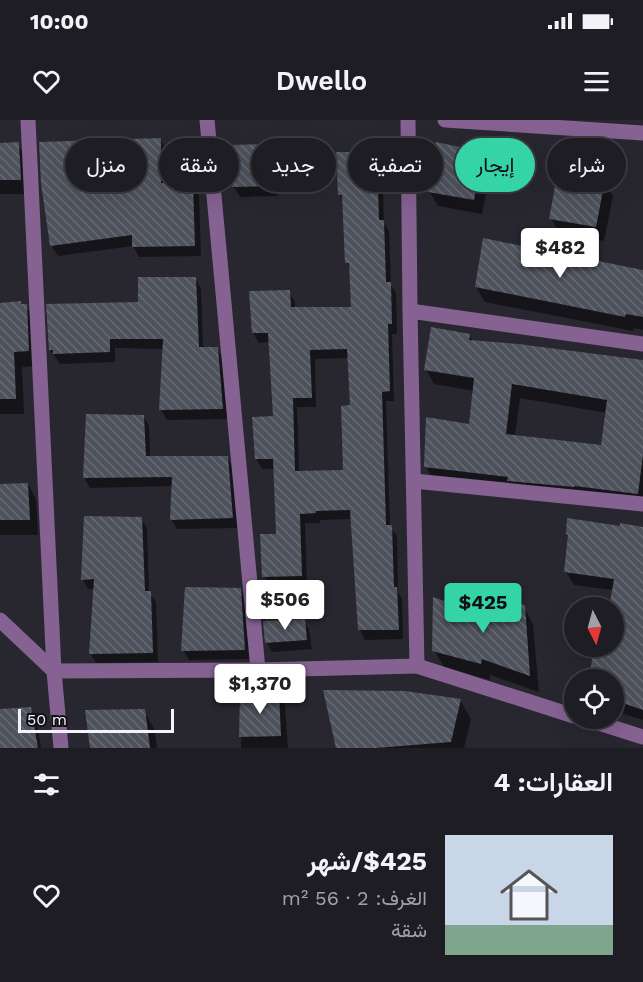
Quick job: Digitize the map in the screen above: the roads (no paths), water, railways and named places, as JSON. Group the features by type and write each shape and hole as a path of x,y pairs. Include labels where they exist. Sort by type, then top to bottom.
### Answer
{"street":[{"path":"28,120 54,671 61,748"},
{"path":"207,120 258,670"},
{"path":"408,120 417,666"},
{"path":"445,120 643,134"},
{"path":"410,311 643,344"},
{"path":"414,481 643,504"},
{"path":"0,620 54,671 258,670 417,666 564,713"},
{"path":"618,729 643,737"}]}
